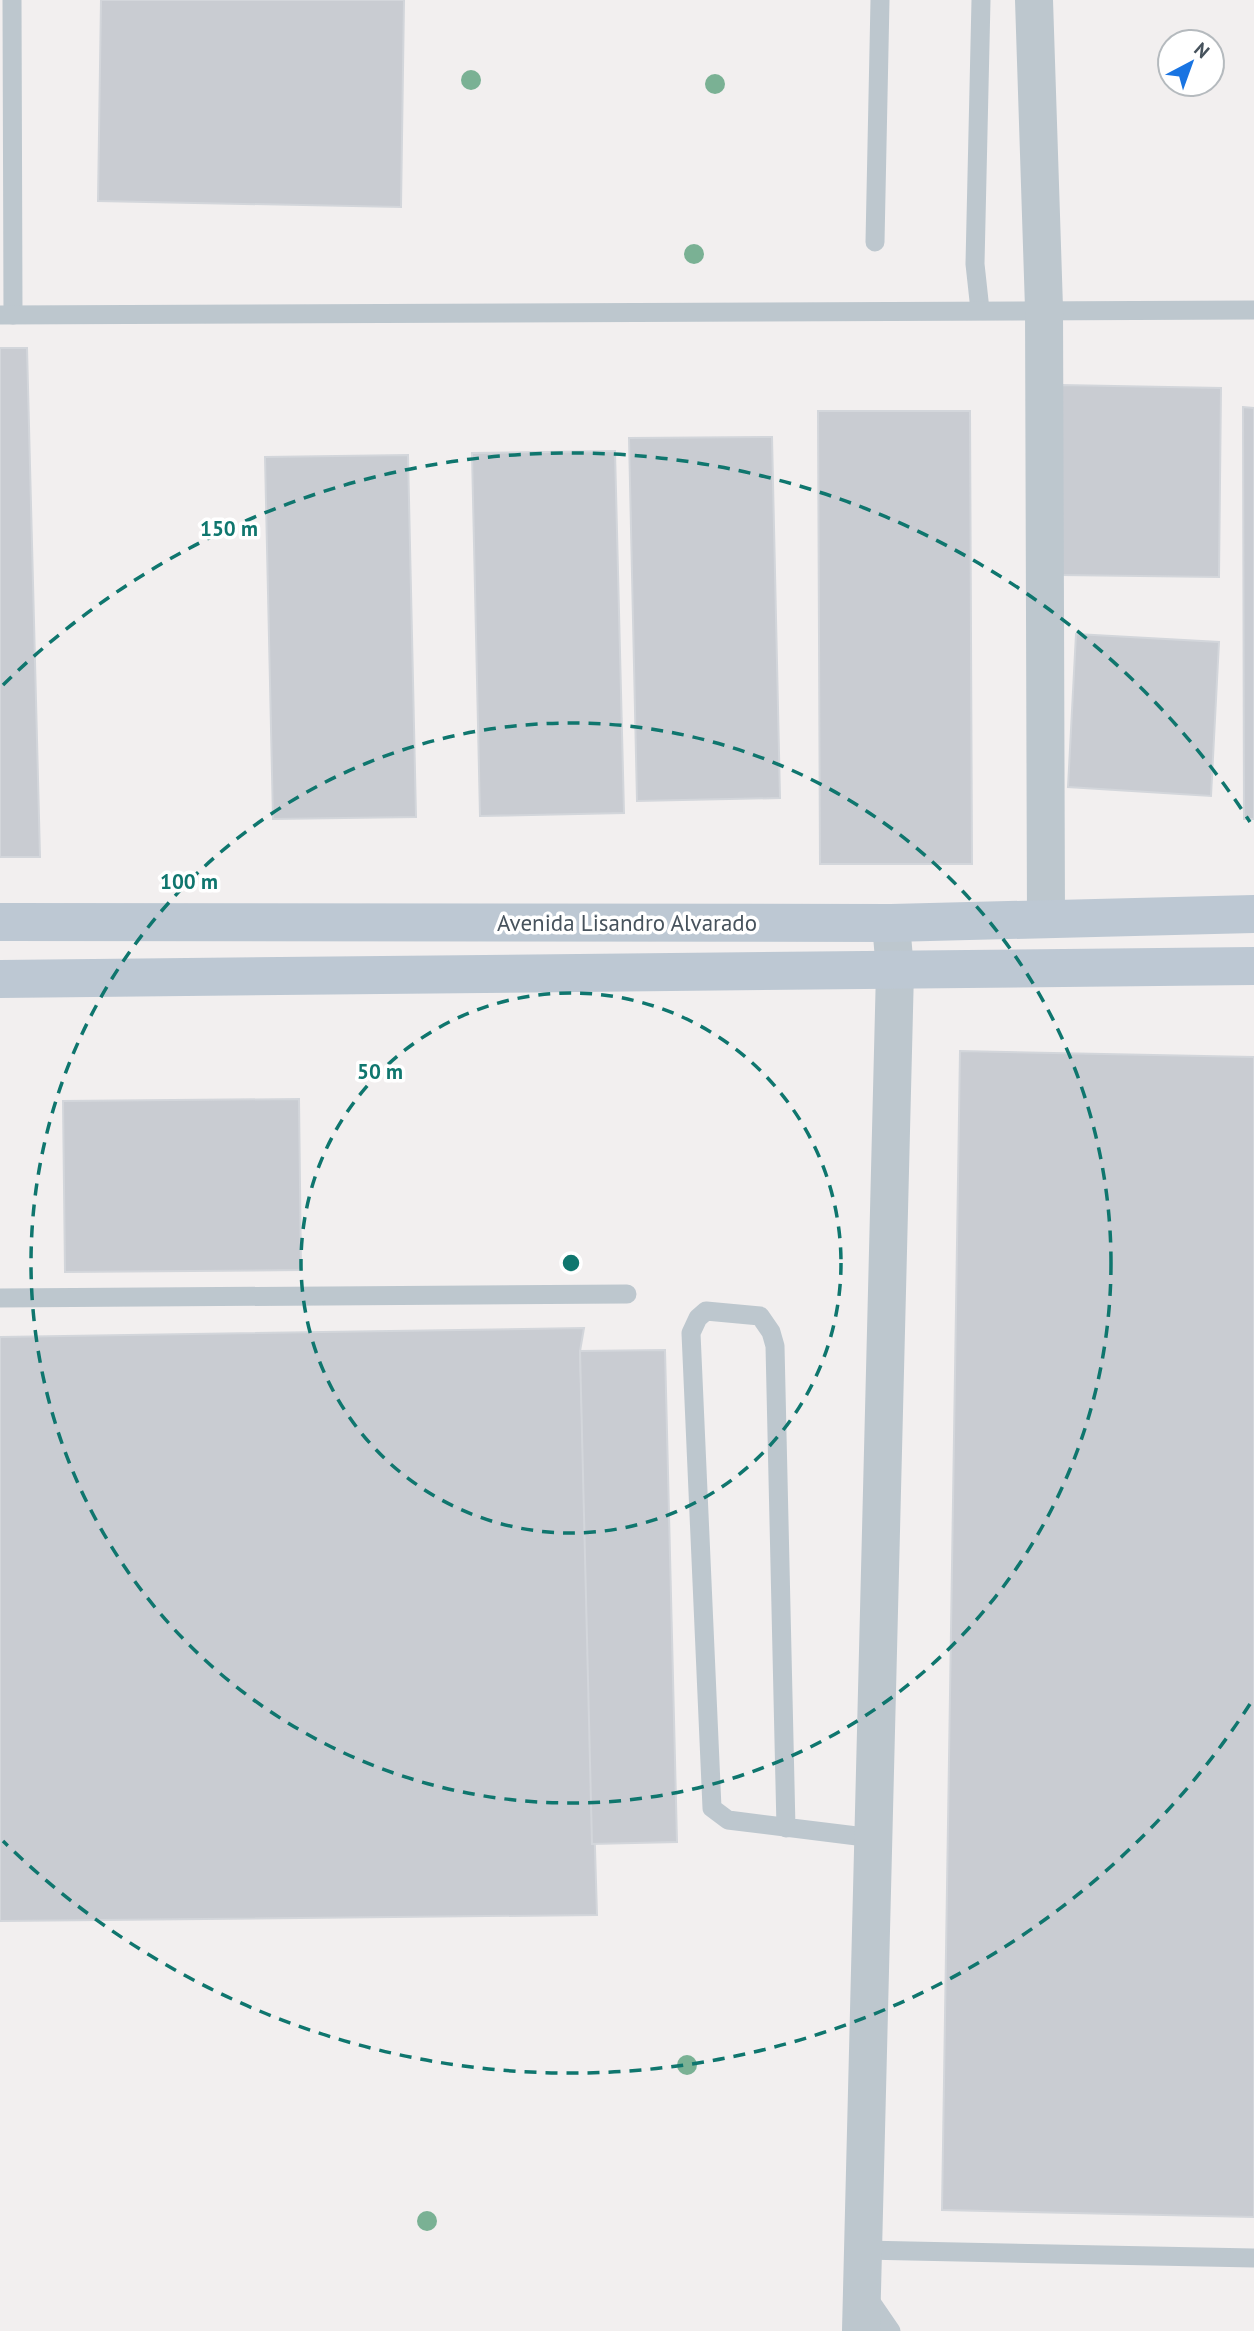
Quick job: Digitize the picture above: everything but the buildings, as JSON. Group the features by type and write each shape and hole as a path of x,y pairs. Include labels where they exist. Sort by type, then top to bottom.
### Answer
{"street":[{"path":"1034,0 1044,308 1046,918"},
{"name":"Avenida Lisandro Alvarado","path":"0,922 891,923 1254,915"},
{"path":"861,2331 895,971 891,923"},
{"path":"0,978 1254,966"}],"lane":[{"path":"12,0 7,315 1044,308 1254,310"},
{"path":"875,242 880,0"},
{"path":"980,310 975,264 981,0"},
{"path":"0,1298 627,1294"},
{"path":"786,1828 775,1346 771,1332 760,1316 706,1311 698,1318 691,1333 712,1808 728,1820 786,1828 873,1838"},
{"path":"863,2250 1254,2258"},
{"path":"862,2290 891,2331"}]}
